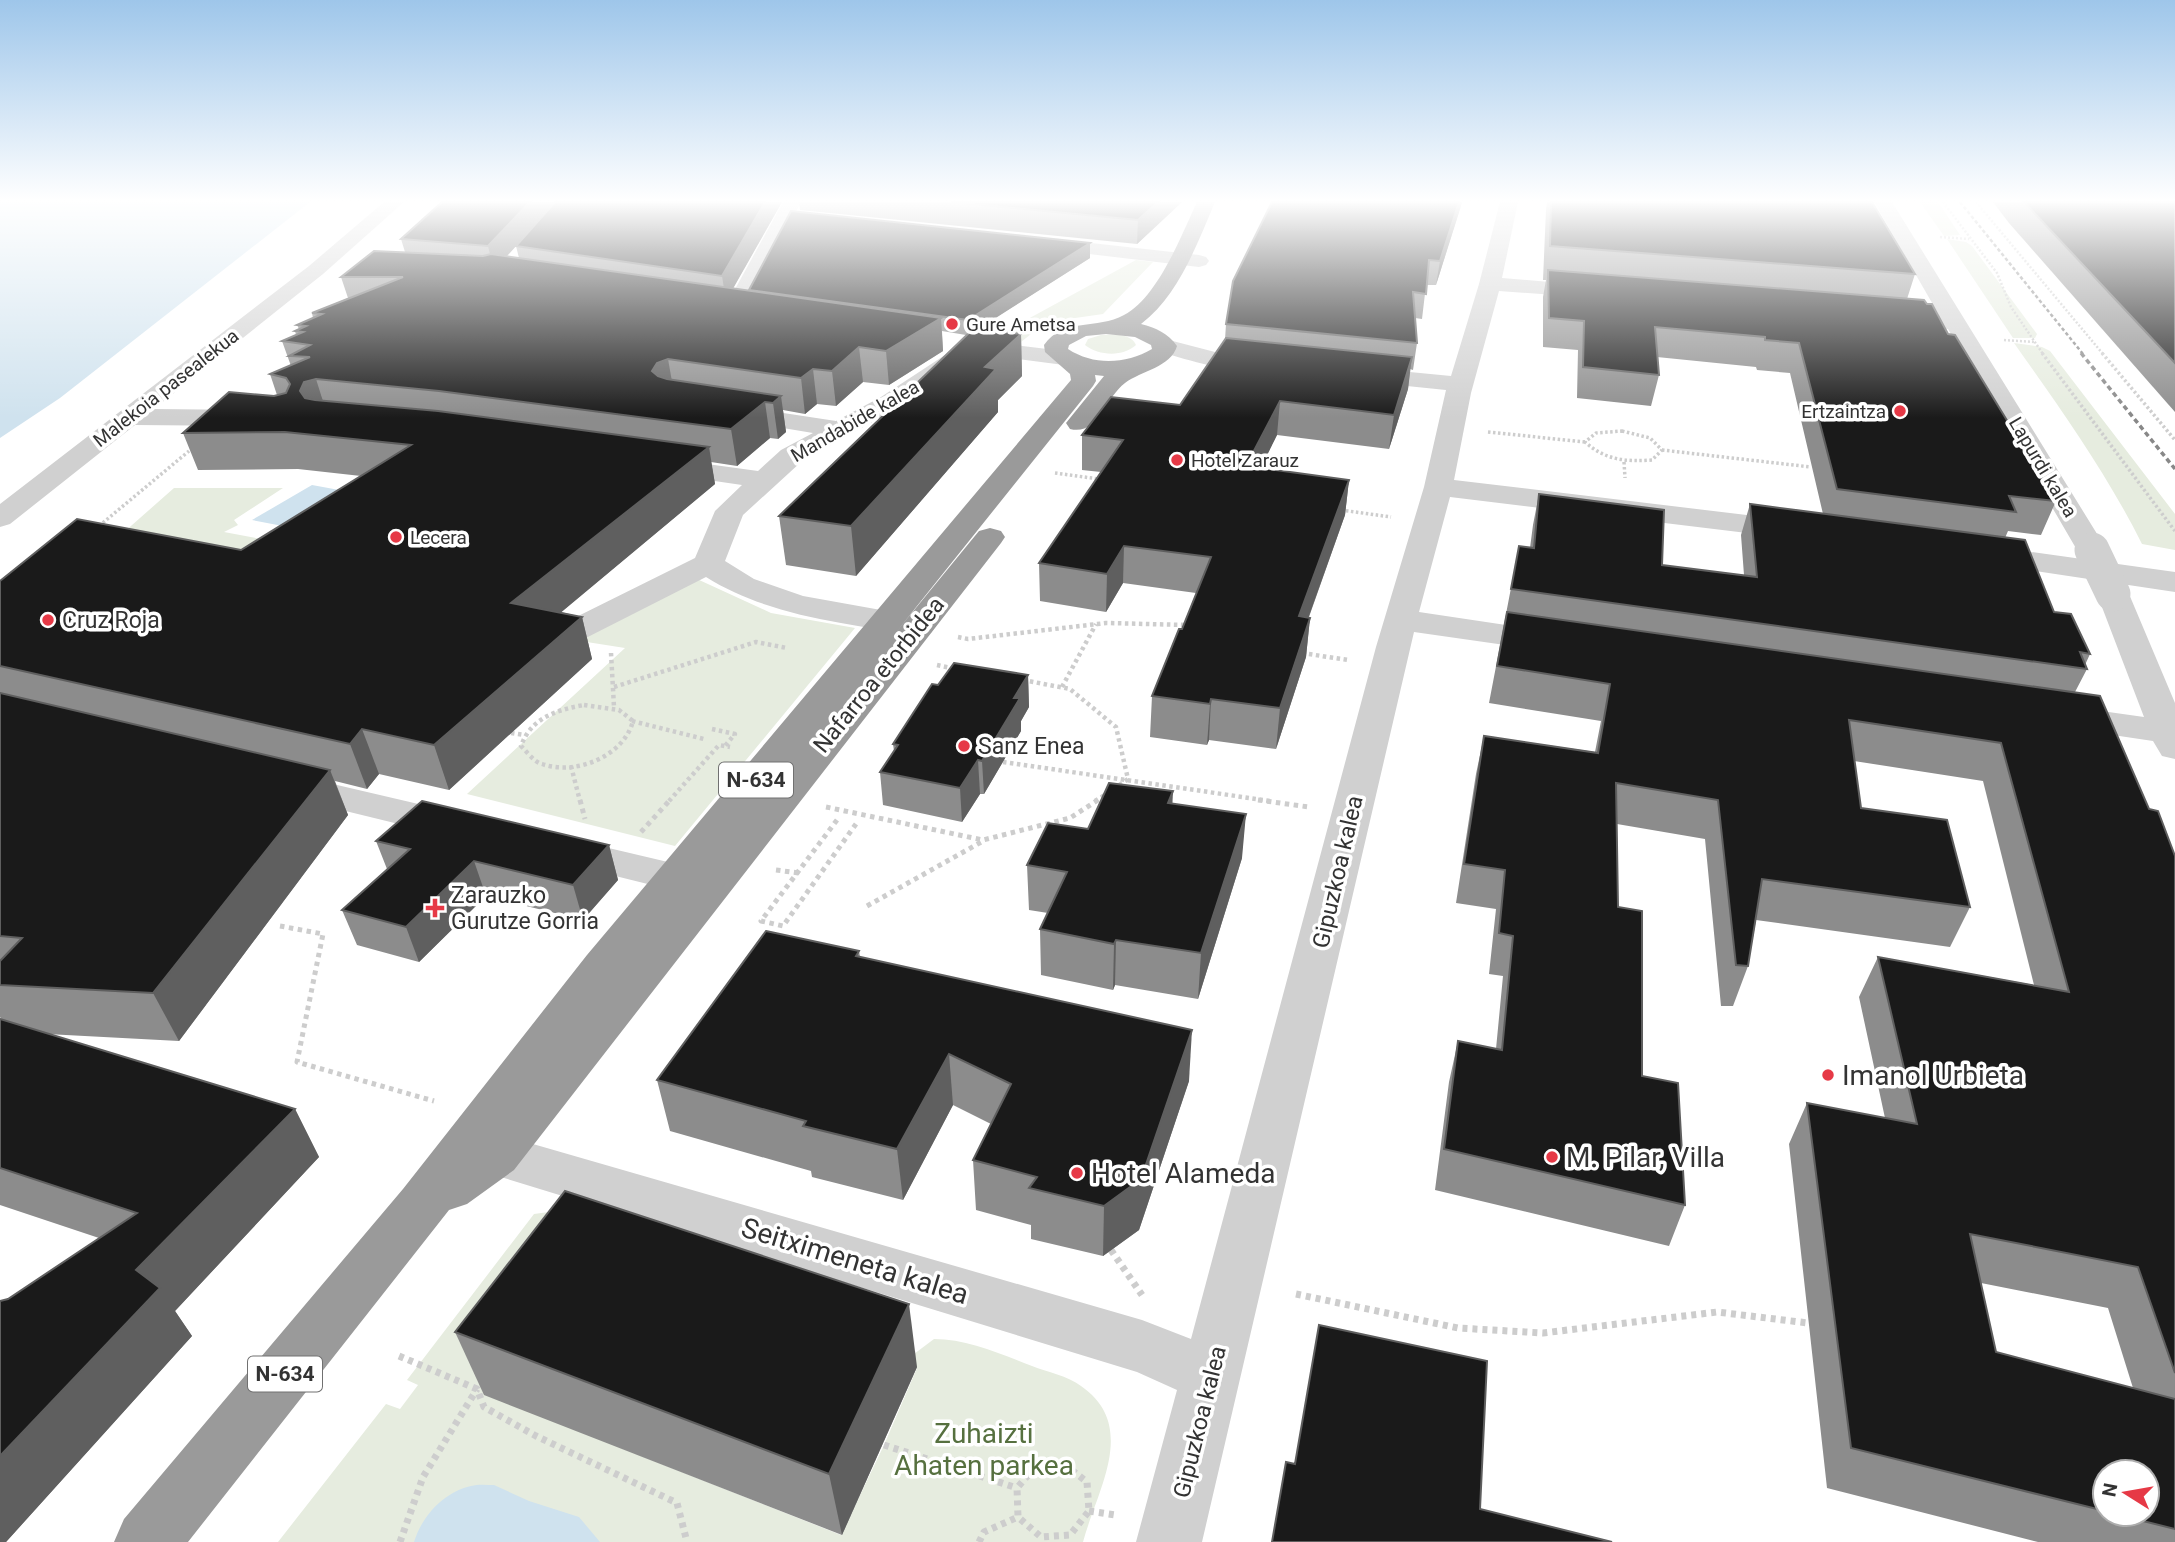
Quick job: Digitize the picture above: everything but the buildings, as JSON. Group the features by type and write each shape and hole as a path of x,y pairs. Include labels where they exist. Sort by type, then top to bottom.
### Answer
{"highway":[{"name":"Nafarroa etorbidea","path":"1106,327 1134,319 1177,274"},
{"name":"Nafarroa etorbidea","path":"903,623 1114,379 1151,352 1155,320 1181,274"},
{"name":"N-634","path":"1067,360 1057,352 1056,345 1062,338 1073,332 1106,327 1131,329 1151,352"},
{"path":"1067,360 1110,368 1151,352"},
{"name":"Nafarroa etorbidea","path":"422,1205 496,1155 695,882 903,623 1084,381 1082,372 1067,360"},
{"name":"Nafarroa etorbidea","path":"147,1542 422,1205 603,965 695,882"}],"street":[{"name":"Malekoia pasealekua","path":"0,518 311,274"},
{"path":"734,312 754,274"},
{"name":"Gipuzkoa kalea","path":"1169,1542 1307,1001 1393,647 1403,620 1438,486 1460,384 1492,274"},
{"name":"Lapurdi kalea","path":"1923,274 1956,323 2092,550 2113,594 2172,740"},
{"path":"1490,284 1619,294"},
{"path":"707,307 760,316"},
{"path":"1865,315 1956,323"},
{"path":"934,342 1067,360"},
{"name":"Mandabide kalea","path":"708,564 730,511 791,456 890,402 974,348"},
{"path":"1151,352 1283,366"},
{"path":"1336,371 1460,384"},
{"path":"713,410 840,429"},
{"path":"129,417 241,417 276,420"},
{"path":"643,464 764,480"},
{"path":"1438,486 1818,533"},
{"path":"1950,550 2175,582"},
{"path":"562,637 708,564 743,586 796,605 903,623"},
{"path":"1403,620 1587,647"},
{"path":"2024,711 2172,740"},
{"path":"257,778 695,882"},
{"path":"496,1155 510,1118 597,1003 603,965"},
{"name":"Seitximeneta kalea","path":"496,1155 1142,1347 1193,1367 1211,1378"}],"path":[{"path":"1997,274 2011,307 2034,342 2175,531"},
{"path":"2036,274 2175,440"},
{"path":"1996,339 2034,342"},
{"path":"1585,442 1596,433 1622,431 1650,438 1662,450 1811,467"},
{"path":"1489,432 1585,442 1596,454 1624,462 1652,460 1662,450"},
{"path":"1055,473 1110,480"},
{"path":"1341,510 1395,517"},
{"path":"954,636 968,639 1047,627 1139,621 1190,625"},
{"path":"1062,687 1097,624"},
{"path":"614,687 756,642 788,648"},
{"path":"1302,653 1356,662"},
{"path":"932,664 958,669"},
{"path":"1010,678 1070,689 1116,727 1128,779"},
{"path":"632,721 633,730 619,749 606,757 571,766 553,766 537,762 526,755 522,746 524,735 537,721 550,713 583,705 614,708 625,713 632,721 704,739"},
{"path":"526,719 537,721"},
{"path":"712,729 736,734 725,746"},
{"path":"511,733 524,735"},
{"path":"571,766 605,860 719,745 732,748 723,758"},
{"path":"1003,762 1320,809"},
{"path":"867,906 983,840 1070,818 1128,779"},
{"path":"815,804 983,840"},
{"path":"837,820 761,921 783,926 856,824"},
{"path":"768,869 799,873"},
{"path":"280,926 323,934 298,1062 434,1101"},
{"path":"1111,1250 1146,1300"},
{"path":"1296,1294 1458,1328 1543,1334 1717,1312 1808,1323"},
{"path":"399,1356 477,1389 484,1407 536,1436 677,1503 687,1542"},
{"path":"400,1542 423,1476 477,1389"},
{"path":"884,1445 1017,1488"},
{"path":"1064,1464 1087,1482 1088,1511 1070,1535 1041,1536 1018,1517 1017,1488 1036,1466 1064,1464"},
{"path":"1088,1511 1115,1515"},
{"path":"979,1542 984,1532 1018,1517"}],"green space":[{"path":"1110,274 1142,274 1103,314 1054,321 1021,342 991,339"},
{"path":"1970,274 1993,274 2037,334 2035,338 2013,338"},
{"path":"1101,335 1126,336 1136,345 1125,352 1111,354 1085,345 1088,339"},
{"path":"2014,343 2042,347 2050,351 2175,514 2175,550 2142,544 2098,466"},
{"path":"174,488 283,488 234,520 238,525 224,532 292,545 264,564 106,548"},
{"path":"697,579 771,613 855,628 675,846 467,794 625,648 574,640"},
{"name":"Zuhaizti Ahaten parkea","path":"556,1211 621,1448 841,1535 917,1368 910,1357 934,1339 971,1344 1070,1380 1098,1402 1108,1420 1111,1439 1109,1460 1083,1542 278,1542 386,1404 400,1409 418,1385 407,1380 534,1214"}],"water":[{"path":"0,274 218,274 60,398 0,438"},
{"path":"312,485 350,492 314,532 252,520"},
{"path":"494,1485 529,1501 579,1517 600,1542 414,1542 428,1514 443,1500 471,1486"}],"railway":[{"path":"2018,274 2083,354"},
{"path":"2081,353 2175,469"}],"place":[{"name":"Gure Ametsa","path":"952,324"},
{"name":"Ertzaintza","path":"1900,411"},
{"name":"Hotel Zarauz","path":"1177,460"},
{"name":"Lecera","path":"396,537"},
{"name":"Cruz Roja","path":"48,620"},
{"name":"Sanz Enea","path":"964,746"},
{"name":"Zarauzko Gurutze Gorria","path":"435,908"},
{"name":"Imanol Urbieta","path":"1828,1075"},
{"name":"M. Pilar, Villa","path":"1552,1157"},
{"name":"Hotel Alameda","path":"1077,1173"}]}
